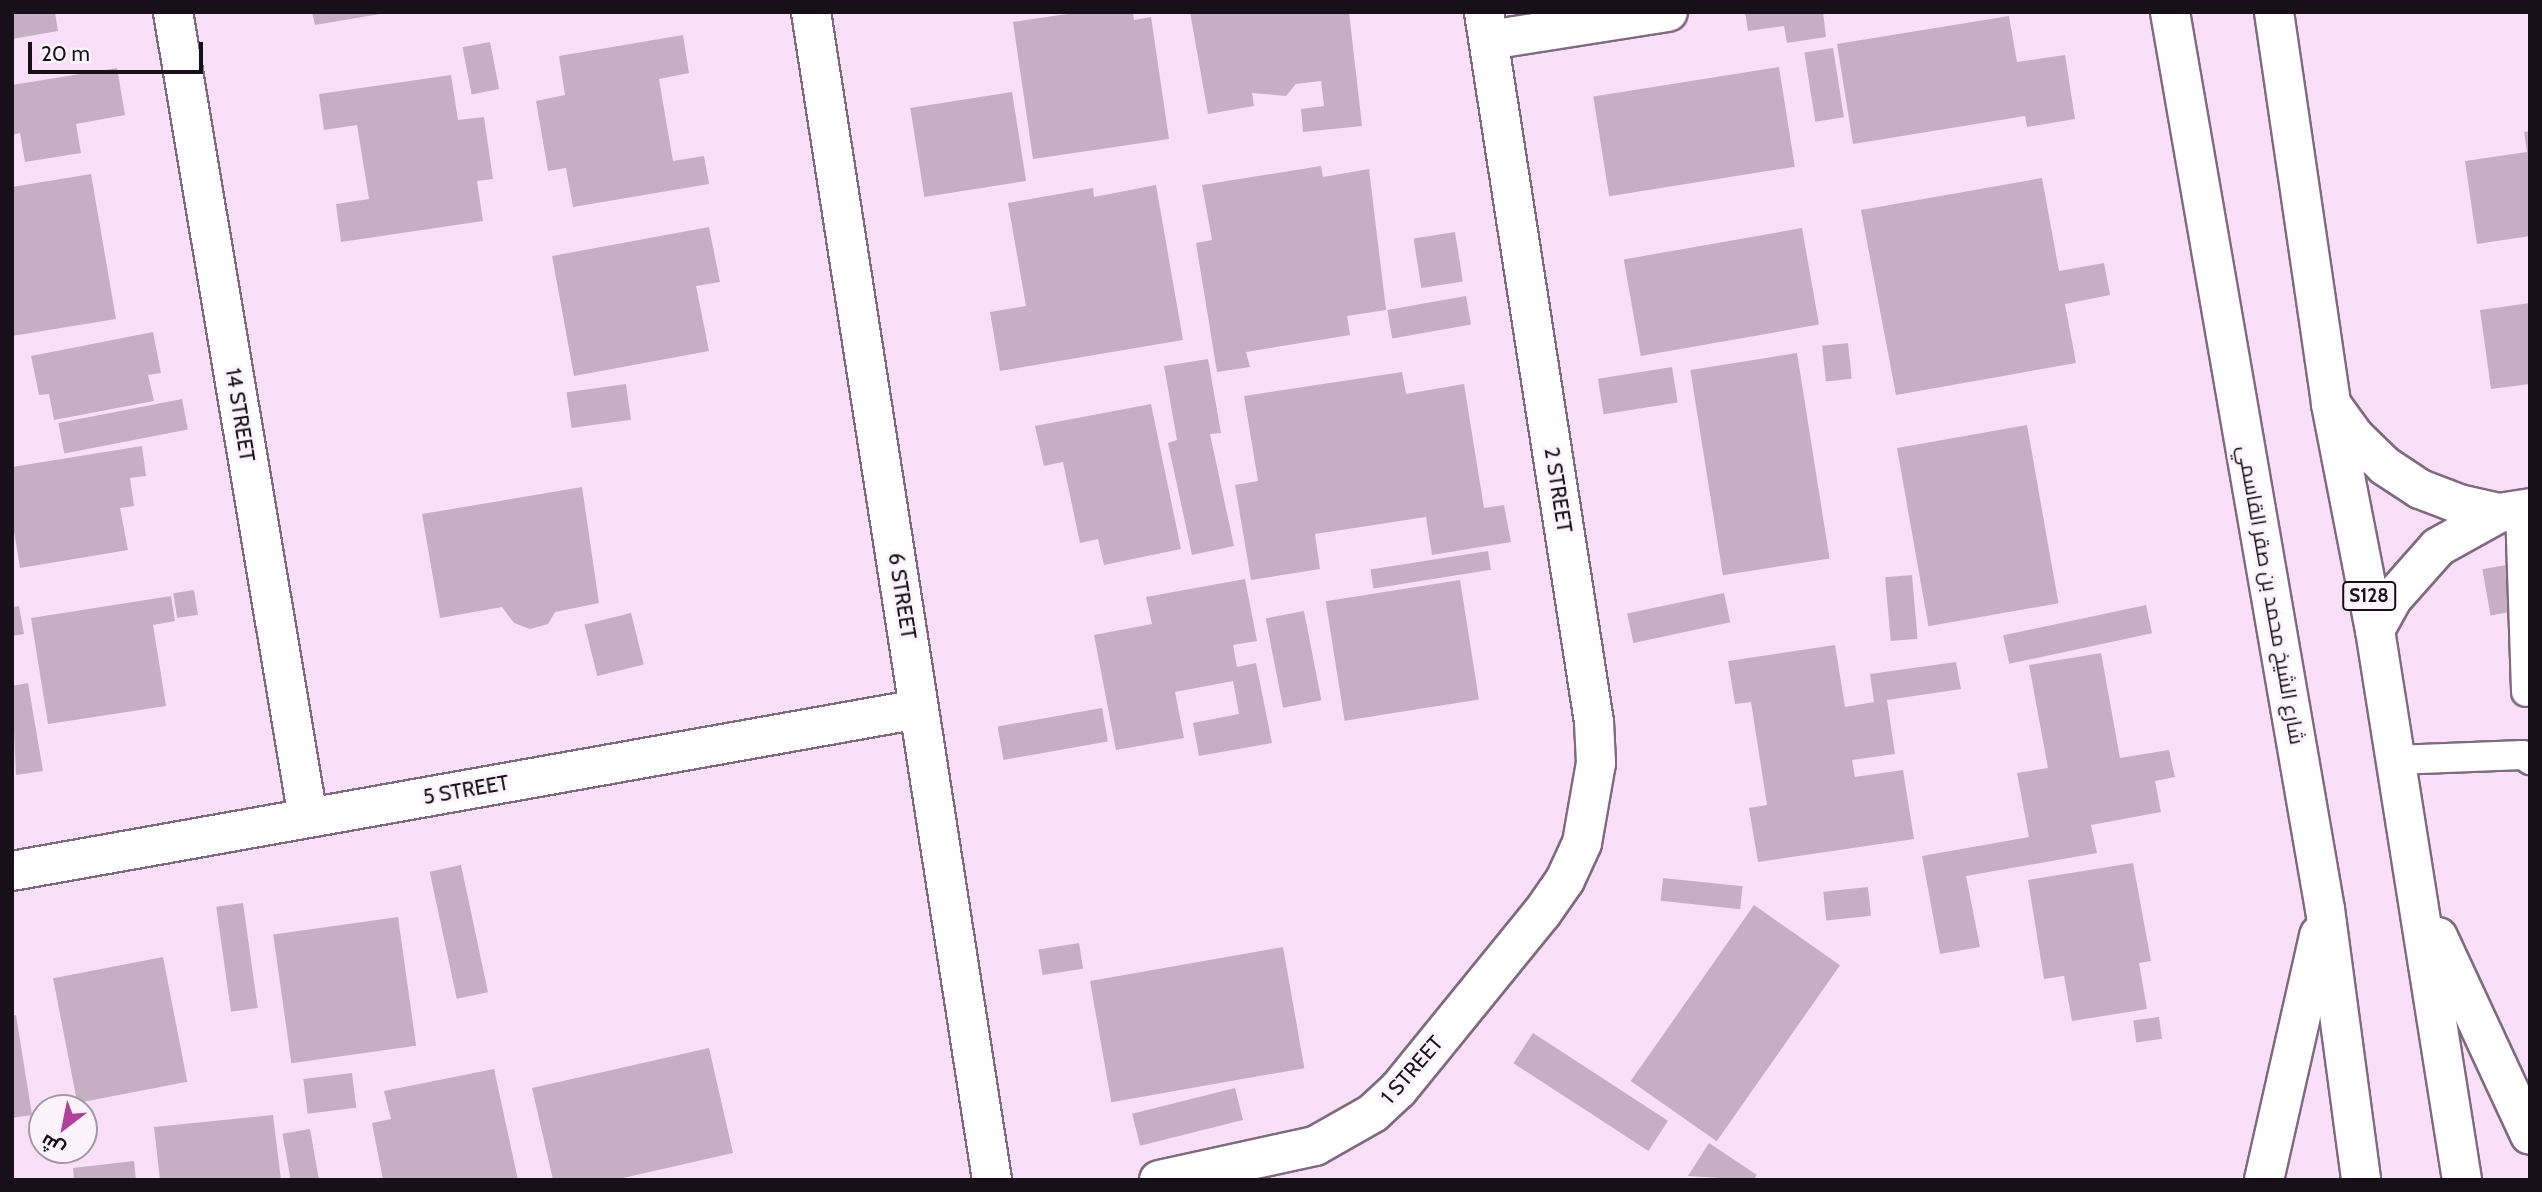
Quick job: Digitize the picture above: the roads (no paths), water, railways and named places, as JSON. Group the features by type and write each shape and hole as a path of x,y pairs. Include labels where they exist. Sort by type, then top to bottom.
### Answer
{"street":[{"name":"14 STREET","path":"173,12 308,818"},
{"name":"6 STREET","path":"811,12 992,1180"},
{"path":"1486,26 1668,12"},
{"name":"شارع الشيخ محمد بن صقر القاسمي","path":"2170,12 2325,909 2361,1180"},
{"name":"S128","path":"2274,12 2330,404 2375,630 2462,1180"},
{"name":"2 STREET","path":"1486,26 1594,722 1596,763 1592,803 1576,855 1565,880 1513,948"},
{"path":"2330,404 2370,452 2420,489 2459,504 2516,510"},
{"path":"2375,630 2413,571 2468,527 2516,510"},
{"name":"5 STREET","path":"12,871 919,709"},
{"path":"2413,875 2458,985 2530,1135"},
{"path":"2264,1180 2325,909"},
{"name":"1 STREET","path":"1159,1180 1293,1152 1345,1132 1398,1090 1513,948"}],"lane":[{"path":"2516,510 2526,692"},
{"path":"2395,760 2523,755 2530,760"}]}
